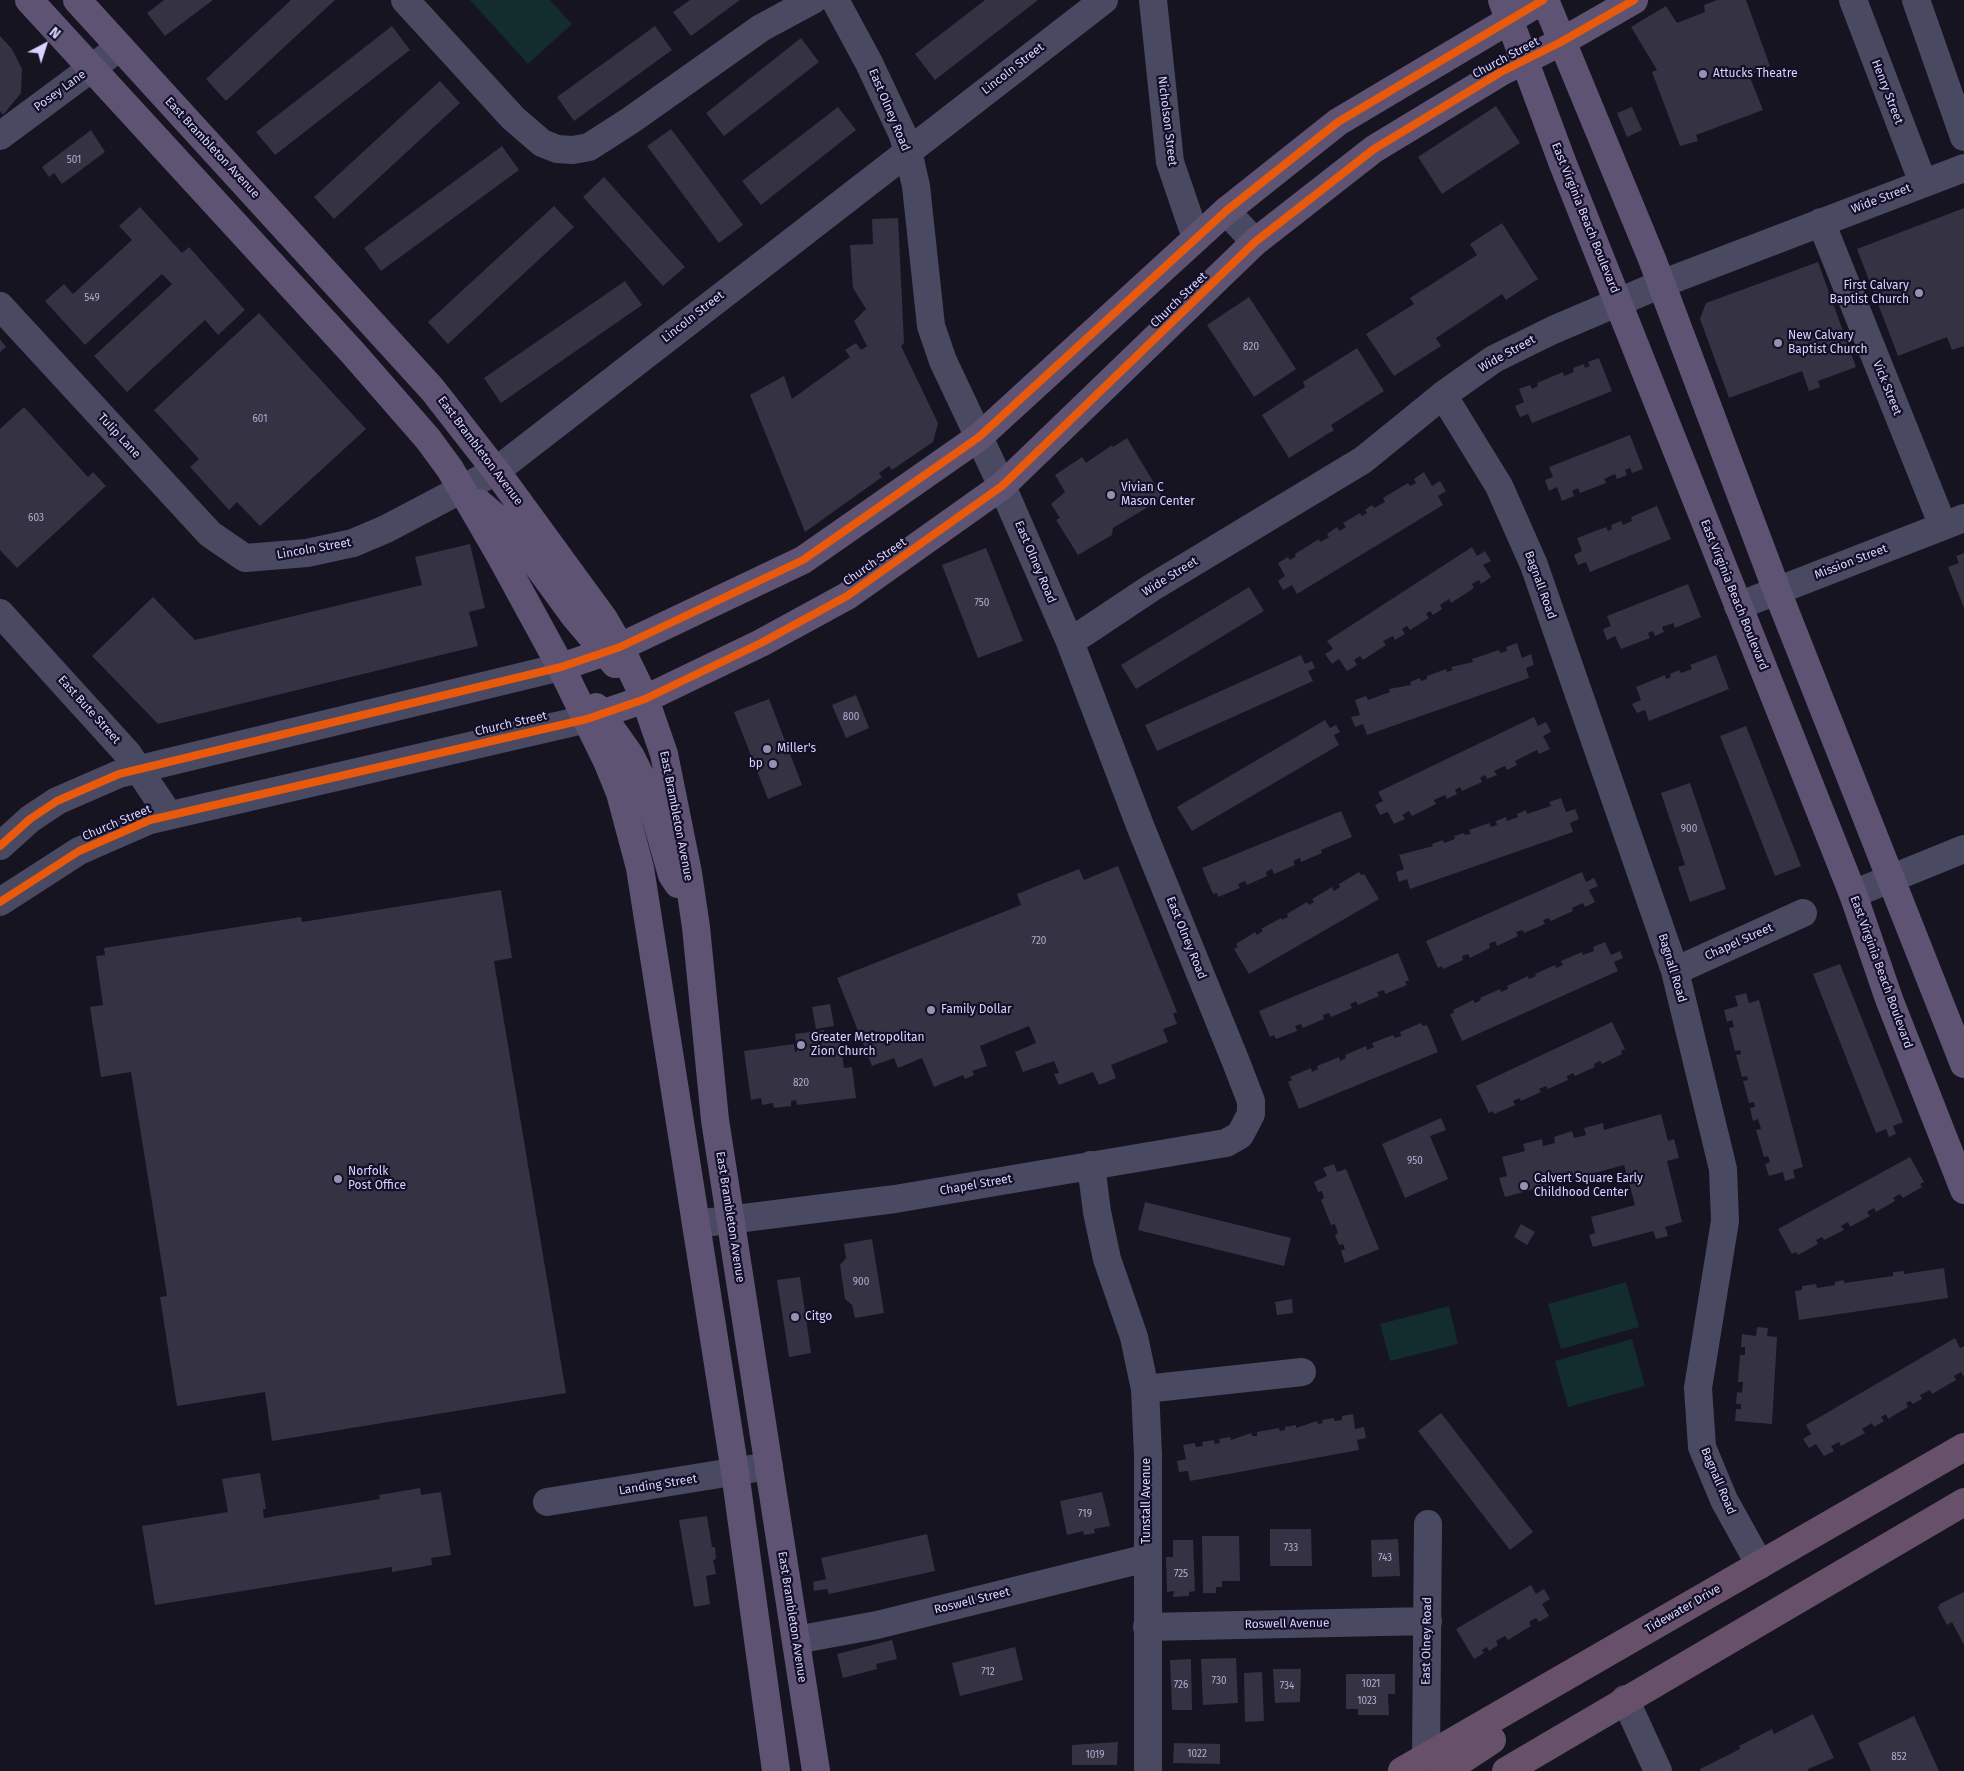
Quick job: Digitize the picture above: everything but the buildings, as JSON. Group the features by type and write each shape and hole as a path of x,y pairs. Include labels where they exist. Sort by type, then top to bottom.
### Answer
{"highway":[{"name":"Tidewater Drive","path":"1435,1764 1543,1709 1608,1651 1964,1447"},
{"path":"1506,1771 1625,1699 1964,1502"},
{"path":"1402,1771 1435,1764"}],"main road":[{"path":"29,0 404,410 439,454 462,488 561,666 594,717 630,755 648,791 672,875 693,909"},
{"name":"East Brambleton Avenue","path":"77,0 407,360 496,471 604,619 612,649 645,700 658,734 669,775 693,909 715,1120 816,1771"},
{"path":"561,666 612,649 803,560 979,437 1226,211 1338,122 1506,9 1544,0 1661,284 1777,591 1964,1064"},
{"name":"Church Street","path":"594,717 645,700 761,643 848,596 1002,486 1255,242 1374,149 1501,72 1561,42 1634,0"},
{"name":"East Virginia Beach Boulevard","path":"1506,9 1560,155 1853,894 1889,999 1964,1190"},
{"path":"462,488 512,532 612,649"},
{"path":"594,717 620,794 640,868 735,1472 776,1771"}],"street":[{"path":"405,0 513,118 542,142 557,149 573,150 589,147 761,28 813,0"},
{"name":"East Olney Road","path":"835,0 869,63 902,133 908,151 917,194 931,326 943,361 1002,486 1070,642 1141,828 1251,1100 1251,1114 1248,1123"},
{"name":"Lincoln Street","path":"245,558 307,553 353,543 386,529 496,471 1104,0"},
{"name":"Nicholson Street","path":"1154,0 1170,162 1196,238"},
{"name":"Henry Street","path":"1853,0 1922,183"},
{"path":"1916,0 1964,137"},
{"name":"Posey Lane","path":"0,136 120,47"},
{"name":"Wide Street","path":"1070,642 1150,588 1363,460 1443,395 1494,359 1553,330 1661,284 1964,168"},
{"path":"1226,211 1255,242"},
{"name":"Vick Street","path":"1821,222 1953,522"},
{"name":"Tulip Lane","path":"0,306 210,534 245,558"},
{"name":"Bagnall Road","path":"1443,395 1499,486 1534,565 1675,971 1723,1169 1725,1221 1698,1388 1702,1447 1724,1500 1760,1565"},
{"name":"Mission Street","path":"1738,606 1953,522"},
{"name":"East Bute Street","path":"0,613 116,740 139,769 168,814"},
{"path":"0,846 30,819 57,801 100,781 139,769 561,666"},
{"name":"Church Street","path":"0,902 79,851 124,830 168,814 594,717"},
{"path":"1853,894 1964,848"},
{"name":"Chapel Street","path":"1675,971 1803,913"},
{"name":"Chapel Street","path":"696,1224 895,1199 1226,1143 1240,1135 1248,1123"},
{"path":"1091,1165 1097,1212 1108,1259 1134,1337 1145,1389 1302,1372"},
{"name":"Tunstall Avenue","path":"1145,1389 1148,1455 1146,1627 1148,1771"},
{"name":"Landing Street","path":"547,1502 769,1466"},
{"name":"East Olney Road","path":"1428,1524 1428,1621 1435,1764"},
{"name":"Roswell Street","path":"796,1640 877,1625 1147,1558"},
{"name":"Roswell Avenue","path":"1146,1627 1428,1621"},
{"path":"1625,1699 1658,1771"}],"green space":[{"path":"470,0 550,0 572,24 528,64"},
{"path":"1626,1282 1639,1327 1561,1349 1548,1304"},
{"path":"1449,1306 1458,1344 1390,1361 1380,1324"},
{"path":"1632,1339 1645,1386 1568,1407 1555,1361"}],"cycle path":[{"path":"0,846 30,819 57,801 119,774 561,667 620,647 803,560 979,437 1226,211 1338,122 1543,0"},
{"path":"0,902 79,851 150,820 587,719 645,699 761,643 847,596 1002,486 1255,242 1374,149 1501,72 1561,42 1634,0"}],"place":[{"name":"Attucks Theatre","path":"1703,74"},
{"name":"First Calvary Baptist Church","path":"1919,293"},
{"name":"New Calvary Baptist Church","path":"1778,343"},
{"name":"Vivian C Mason Center","path":"1111,495"},
{"name":"Miller's","path":"767,749"},
{"name":"bp","path":"773,764"},
{"name":"Family Dollar","path":"931,1010"},
{"name":"Greater Metropolitan Zion Church","path":"801,1045"},
{"name":"Norfolk Post Office","path":"338,1179"},
{"name":"Calvert Square Early Childhood Center","path":"1524,1186"},
{"name":"Citgo","path":"795,1317"}]}
